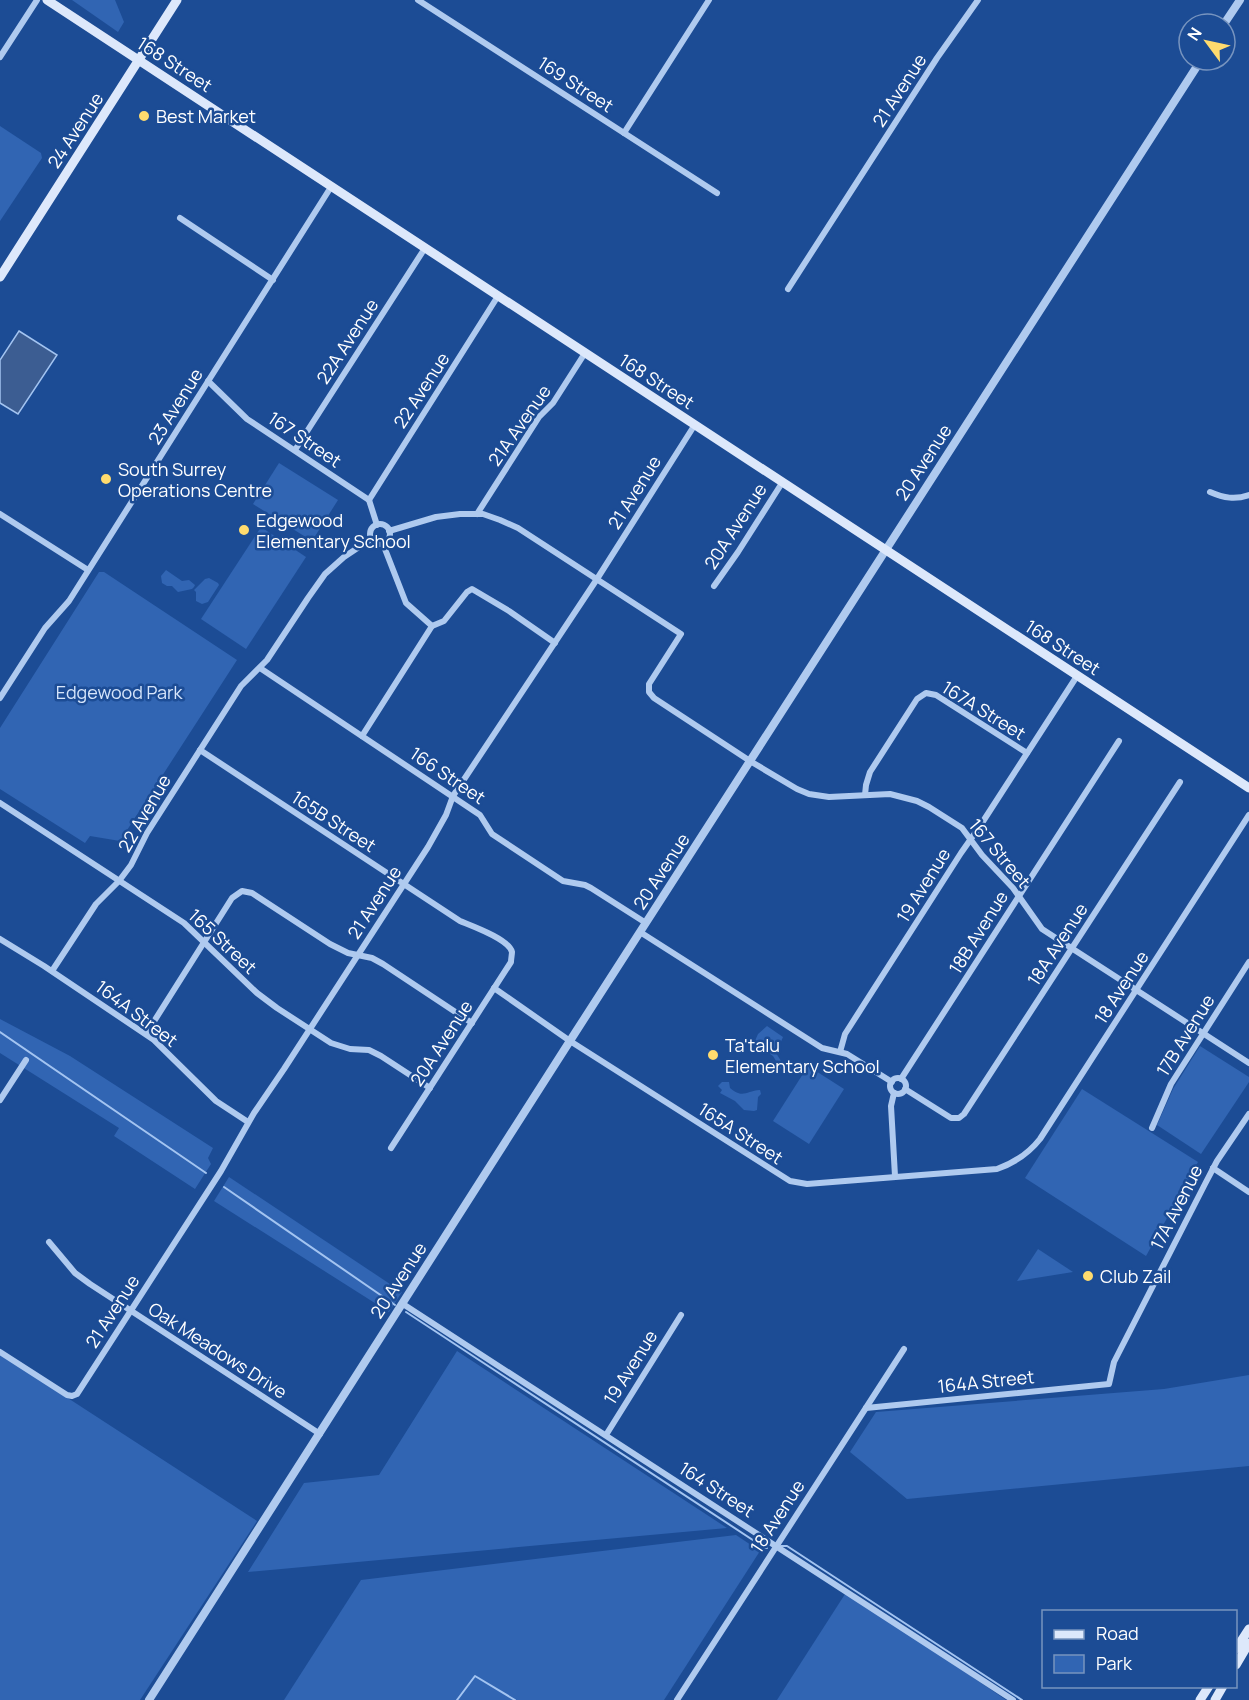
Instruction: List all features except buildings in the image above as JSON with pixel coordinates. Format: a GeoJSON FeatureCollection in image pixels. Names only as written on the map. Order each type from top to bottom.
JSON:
{"type":"FeatureCollection","features":[{"type":"Feature","properties":{"kind":"main road","name":"168 Street"},"geometry":{"type":"LineString","coordinates":[[47,0],[1249,788]]}},
{"type":"Feature","properties":{"kind":"main road","name":"24 Avenue"},"geometry":{"type":"LineString","coordinates":[[0,278],[177,0]]}},
{"type":"Feature","properties":{"kind":"main road"},"geometry":{"type":"LineString","coordinates":[[1237,1647],[1249,1629]]}},
{"type":"Feature","properties":{"kind":"main road"},"geometry":{"type":"LineString","coordinates":[[1237,1663],[1249,1643]]}},
{"type":"Feature","properties":{"kind":"street"},"geometry":{"type":"LineString","coordinates":[[0,57],[37,0]]}},
{"type":"Feature","properties":{"kind":"street","name":"169 Street"},"geometry":{"type":"LineString","coordinates":[[418,0],[717,193]]}},
{"type":"Feature","properties":{"kind":"street"},"geometry":{"type":"LineString","coordinates":[[624,133],[709,0]]}},
{"type":"Feature","properties":{"kind":"street","name":"21 Avenue"},"geometry":{"type":"LineString","coordinates":[[788,289],[937,58],[978,0]]}},
{"type":"Feature","properties":{"kind":"street","name":"20 Avenue"},"geometry":{"type":"LineString","coordinates":[[149,1700],[1193,72]]}},
{"type":"Feature","properties":{"kind":"street","name":"23 Avenue"},"geometry":{"type":"LineString","coordinates":[[0,698],[45,628],[69,601],[331,187]]}},
{"type":"Feature","properties":{"kind":"street"},"geometry":{"type":"LineString","coordinates":[[180,218],[273,280]]}},
{"type":"Feature","properties":{"kind":"street","name":"22A Avenue"},"geometry":{"type":"LineString","coordinates":[[295,450],[424,248]]}},
{"type":"Feature","properties":{"kind":"street","name":"22 Avenue"},"geometry":{"type":"LineString","coordinates":[[369,500],[498,296]]}},
{"type":"Feature","properties":{"kind":"street","name":"21A Avenue"},"geometry":{"type":"LineString","coordinates":[[477,514],[539,417],[553,403],[585,353]]}},
{"type":"Feature","properties":{"kind":"street","name":"167 Street"},"geometry":{"type":"LineString","coordinates":[[208,381],[247,419],[369,500]]}},
{"type":"Feature","properties":{"kind":"street","name":"21 Avenue"},"geometry":{"type":"LineString","coordinates":[[0,1352],[67,1395],[77,1394],[221,1171],[248,1122],[442,823],[453,796],[597,579],[694,426]]}},
{"type":"Feature","properties":{"kind":"street","name":"20A Avenue"},"geometry":{"type":"LineString","coordinates":[[714,586],[782,483]]}},
{"type":"Feature","properties":{"kind":"street"},"geometry":{"type":"LineString","coordinates":[[1210,492],[1234,499],[1249,495]]}},
{"type":"Feature","properties":{"kind":"street"},"geometry":{"type":"LineString","coordinates":[[369,500],[377,525]]}},
{"type":"Feature","properties":{"kind":"street"},"geometry":{"type":"LineString","coordinates":[[0,514],[88,570]]}},
{"type":"Feature","properties":{"kind":"street"},"geometry":{"type":"LineString","coordinates":[[389,531],[436,517],[477,514],[518,528],[597,579]]}},
{"type":"Feature","properties":{"kind":"street"},"geometry":{"type":"LineString","coordinates":[[377,525],[386,526],[389,531],[389,537],[383,544],[378,544],[371,539],[371,529],[377,525]]}},
{"type":"Feature","properties":{"kind":"street","name":"22 Avenue"},"geometry":{"type":"LineString","coordinates":[[52,971],[96,904],[131,865],[147,832],[241,686],[260,668],[325,574],[344,557],[371,539]]}},
{"type":"Feature","properties":{"kind":"street"},"geometry":{"type":"LineString","coordinates":[[383,544],[406,603],[432,626]]}},
{"type":"Feature","properties":{"kind":"street","name":"167 Street"},"geometry":{"type":"LineString","coordinates":[[597,579],[681,634],[649,684],[649,692],[654,698],[750,761],[809,794],[840,798],[890,794],[917,801],[952,821],[962,828],[982,855],[1013,888],[1042,928],[1249,1063]]}},
{"type":"Feature","properties":{"kind":"street"},"geometry":{"type":"LineString","coordinates":[[362,735],[432,626],[444,621],[472,589],[555,643]]}},
{"type":"Feature","properties":{"kind":"street","name":"166 Street"},"geometry":{"type":"LineString","coordinates":[[260,668],[480,814],[492,834],[562,881],[585,885],[646,923]]}},
{"type":"Feature","properties":{"kind":"street","name":"19 Avenue"},"geometry":{"type":"LineString","coordinates":[[840,1052],[845,1034],[1077,676]]}},
{"type":"Feature","properties":{"kind":"street","name":"167A Street"},"geometry":{"type":"LineString","coordinates":[[865,795],[870,772],[917,699],[926,693],[936,695],[1027,753]]}},
{"type":"Feature","properties":{"kind":"street","name":"18B Avenue"},"geometry":{"type":"LineString","coordinates":[[902,1079],[1119,741]]}},
{"type":"Feature","properties":{"kind":"street","name":"165B Street"},"geometry":{"type":"LineString","coordinates":[[200,750],[460,921],[498,938],[509,946],[513,953]]}},
{"type":"Feature","properties":{"kind":"street","name":"18A Avenue"},"geometry":{"type":"LineString","coordinates":[[905,1089],[948,1117],[956,1118],[964,1114],[1180,782]]}},
{"type":"Feature","properties":{"kind":"street","name":"165 Street"},"geometry":{"type":"LineString","coordinates":[[0,803],[184,923],[266,1001],[331,1043],[350,1049],[369,1050],[430,1088]]}},
{"type":"Feature","properties":{"kind":"street","name":"18 Avenue"},"geometry":{"type":"LineString","coordinates":[[1007,1166],[1026,1154],[1040,1139],[1249,815]]}},
{"type":"Feature","properties":{"kind":"street"},"geometry":{"type":"LineString","coordinates":[[146,1034],[232,898],[242,891],[252,893],[330,944],[348,953],[372,958],[383,964],[472,1023]]}},
{"type":"Feature","properties":{"kind":"street"},"geometry":{"type":"LineString","coordinates":[[640,932],[822,1048],[852,1057],[892,1082]]}},
{"type":"Feature","properties":{"kind":"street","name":"164A Street"},"geometry":{"type":"LineString","coordinates":[[0,939],[146,1034],[216,1101],[248,1122]]}},
{"type":"Feature","properties":{"kind":"street","name":"20A Avenue"},"geometry":{"type":"LineString","coordinates":[[391,1148],[511,962],[513,953]]}},
{"type":"Feature","properties":{"kind":"street","name":"17B Avenue"},"geometry":{"type":"LineString","coordinates":[[1152,1128],[1171,1084],[1249,962]]}},
{"type":"Feature","properties":{"kind":"street","name":"165A Street"},"geometry":{"type":"LineString","coordinates":[[494,988],[570,1041],[790,1181],[807,1184],[989,1170],[1007,1166]]}},
{"type":"Feature","properties":{"kind":"street"},"geometry":{"type":"LineString","coordinates":[[0,1100],[26,1060]]}},
{"type":"Feature","properties":{"kind":"street"},"geometry":{"type":"LineString","coordinates":[[894,1093],[900,1094],[905,1089],[902,1079],[895,1079],[890,1087],[894,1093],[891,1106],[895,1176]]}},
{"type":"Feature","properties":{"kind":"street","name":"17A Avenue"},"geometry":{"type":"LineString","coordinates":[[1109,1384],[1114,1362],[1213,1168],[1249,1114]]}},
{"type":"Feature","properties":{"kind":"street"},"geometry":{"type":"LineString","coordinates":[[1213,1168],[1249,1192]]}},
{"type":"Feature","properties":{"kind":"street","name":"Oak Meadows Drive"},"geometry":{"type":"LineString","coordinates":[[49,1242],[75,1273],[320,1434]]}},
{"type":"Feature","properties":{"kind":"street","name":"164 Street"},"geometry":{"type":"LineString","coordinates":[[403,1304],[1013,1700]]}},
{"type":"Feature","properties":{"kind":"street","name":"19 Avenue"},"geometry":{"type":"LineString","coordinates":[[606,1435],[681,1315]]}},
{"type":"Feature","properties":{"kind":"street","name":"18 Avenue"},"geometry":{"type":"LineString","coordinates":[[677,1700],[775,1545],[904,1349]]}},
{"type":"Feature","properties":{"kind":"street","name":"164A Street"},"geometry":{"type":"LineString","coordinates":[[866,1408],[1109,1384]]}},
{"type":"Feature","properties":{"kind":"green space"},"geometry":{"type":"Polygon","coordinates":[[[72,0],[115,0],[124,22],[118,32],[72,0]]]}},
{"type":"Feature","properties":{"kind":"green space"},"geometry":{"type":"Polygon","coordinates":[[[0,126],[41,153],[42,158],[0,221],[0,126]]]}},
{"type":"Feature","properties":{"kind":"green space"},"geometry":{"type":"Polygon","coordinates":[[[279,463],[338,500],[312,541],[253,504],[279,463]]]}},
{"type":"Feature","properties":{"kind":"green space"},"geometry":{"type":"Polygon","coordinates":[[[261,527],[306,557],[246,649],[201,619],[261,527]]]}},
{"type":"Feature","properties":{"kind":"green space"},"geometry":{"type":"Polygon","coordinates":[[[166,570],[182,581],[189,580],[195,585],[194,587],[178,592],[172,586],[162,583],[161,576],[166,570]]]}},
{"type":"Feature","properties":{"kind":"green space","name":"Edgewood Park"},"geometry":{"type":"Polygon","coordinates":[[[99,572],[104,572],[237,660],[120,841],[90,836],[85,843],[0,789],[0,728],[99,572]]]}},
{"type":"Feature","properties":{"kind":"green space"},"geometry":{"type":"Polygon","coordinates":[[[209,578],[219,585],[208,602],[202,604],[196,601],[194,590],[209,578]]]}},
{"type":"Feature","properties":{"kind":"green space"},"geometry":{"type":"Polygon","coordinates":[[[0,1019],[70,1056],[213,1148],[208,1158],[211,1164],[195,1189],[114,1136],[119,1128],[0,1053],[0,1019]]]}},
{"type":"Feature","properties":{"kind":"green space"},"geometry":{"type":"Polygon","coordinates":[[[767,1026],[783,1037],[776,1053],[786,1069],[781,1069],[773,1056],[754,1043],[758,1034],[767,1026]]]}},
{"type":"Feature","properties":{"kind":"green space"},"geometry":{"type":"Polygon","coordinates":[[[1200,1046],[1249,1077],[1249,1082],[1201,1154],[1157,1125],[1173,1089],[1200,1046]]]}},
{"type":"Feature","properties":{"kind":"green space"},"geometry":{"type":"Polygon","coordinates":[[[808,1066],[844,1089],[809,1144],[773,1121],[808,1066]]]}},
{"type":"Feature","properties":{"kind":"green space"},"geometry":{"type":"Polygon","coordinates":[[[722,1082],[729,1082],[730,1088],[738,1093],[745,1094],[760,1090],[757,1110],[744,1110],[735,1101],[720,1093],[722,1090],[718,1086],[722,1082]]]}},
{"type":"Feature","properties":{"kind":"green space"},"geometry":{"type":"Polygon","coordinates":[[[1082,1089],[1198,1162],[1146,1256],[1025,1178],[1082,1089]]]}},
{"type":"Feature","properties":{"kind":"green space"},"geometry":{"type":"Polygon","coordinates":[[[229,1177],[402,1292],[389,1312],[214,1201],[229,1177]]]}},
{"type":"Feature","properties":{"kind":"green space"},"geometry":{"type":"Polygon","coordinates":[[[1038,1249],[1073,1272],[1017,1281],[1038,1249]]]}},
{"type":"Feature","properties":{"kind":"green space"},"geometry":{"type":"Polygon","coordinates":[[[457,1351],[727,1528],[248,1572],[304,1483],[379,1475],[457,1351]]]}},
{"type":"Feature","properties":{"kind":"green space"},"geometry":{"type":"Polygon","coordinates":[[[0,1354],[257,1521],[140,1700],[0,1700],[0,1354]]]}},
{"type":"Feature","properties":{"kind":"green space"},"geometry":{"type":"Polygon","coordinates":[[[1249,1375],[1249,1466],[907,1499],[850,1452],[876,1412],[1164,1389],[1249,1375]]]}},
{"type":"Feature","properties":{"kind":"green space"},"geometry":{"type":"Polygon","coordinates":[[[736,1535],[760,1551],[664,1700],[284,1700],[361,1580],[736,1535]]]}},
{"type":"Feature","properties":{"kind":"green space"},"geometry":{"type":"Polygon","coordinates":[[[847,1591],[1006,1700],[777,1700],[847,1591]]]}},
{"type":"Feature","properties":{"kind":"shaded area"},"geometry":{"type":"Polygon","coordinates":[[[19,331],[57,355],[18,414],[0,403],[0,360],[19,331]]]}},
{"type":"Feature","properties":{"kind":"waterway"},"geometry":{"type":"LineString","coordinates":[[0,1032],[206,1173]]}},
{"type":"Feature","properties":{"kind":"waterway"},"geometry":{"type":"LineString","coordinates":[[224,1187],[395,1305]]}},
{"type":"Feature","properties":{"kind":"waterway"},"geometry":{"type":"LineString","coordinates":[[406,1312],[767,1548]]}},
{"type":"Feature","properties":{"kind":"waterway"},"geometry":{"type":"LineString","coordinates":[[781,1546],[787,1546],[1022,1700]]}},
{"type":"Feature","properties":{"kind":"waterway"},"geometry":{"type":"LineString","coordinates":[[457,1700],[475,1676],[515,1700]]}},
{"type":"Feature","properties":{"kind":"place","name":"Best Market"},"geometry":{"type":"Point","coordinates":[144,116]}},
{"type":"Feature","properties":{"kind":"place","name":"South Surrey Operations Centre"},"geometry":{"type":"Point","coordinates":[106,479]}},
{"type":"Feature","properties":{"kind":"place","name":"Edgewood Elementary School"},"geometry":{"type":"Point","coordinates":[244,530]}},
{"type":"Feature","properties":{"kind":"place","name":"Ta'talu Elementary School"},"geometry":{"type":"Point","coordinates":[713,1055]}},
{"type":"Feature","properties":{"kind":"place","name":"Club Zail"},"geometry":{"type":"Point","coordinates":[1088,1276]}}]}
